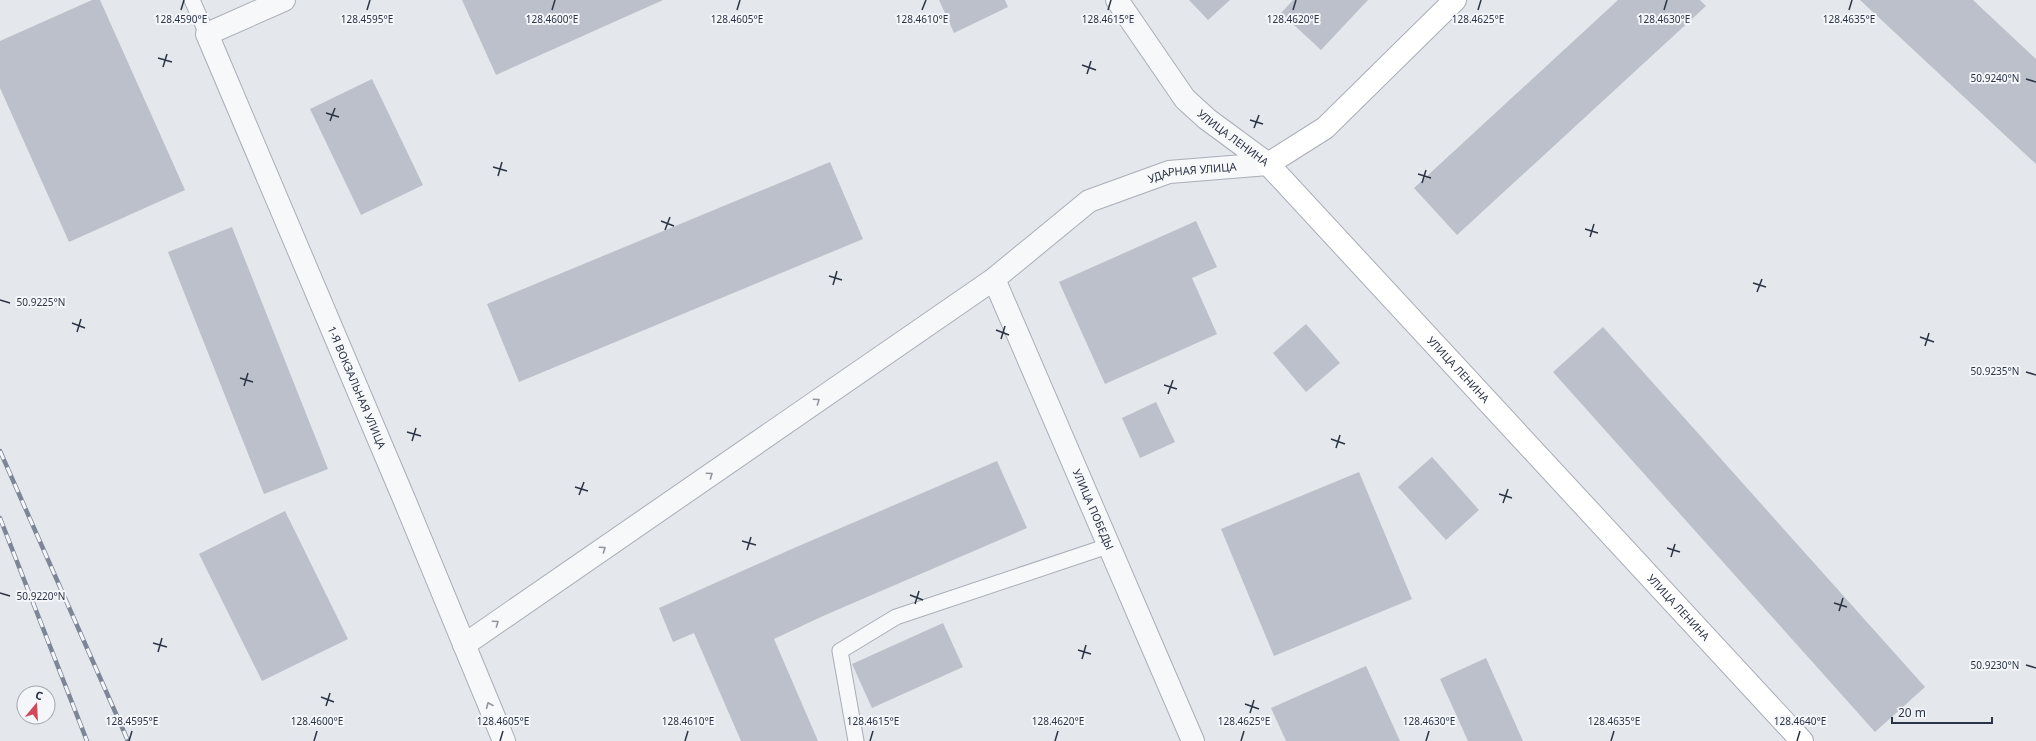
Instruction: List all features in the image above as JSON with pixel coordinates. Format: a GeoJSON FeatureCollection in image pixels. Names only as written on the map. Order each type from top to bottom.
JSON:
{"type":"FeatureCollection","features":[{"type":"Feature","properties":{"kind":"street"},"geometry":{"type":"LineString","coordinates":[[207,34],[284,0]]}},
{"type":"Feature","properties":{"kind":"street","name":"УЛИЦА ЛЕНИНА"},"geometry":{"type":"LineString","coordinates":[[1117,0],[1185,99],[1207,119],[1268,164],[1802,741]]}},
{"type":"Feature","properties":{"kind":"street","name":"УДАРНАЯ УЛИЦА"},"geometry":{"type":"LineString","coordinates":[[464,645],[994,279],[1089,201],[1169,172],[1268,164],[1325,128],[1455,0]]}},
{"type":"Feature","properties":{"kind":"street","name":"1-Я ВОКЗАЛЬНАЯ УЛИЦА"},"geometry":{"type":"LineString","coordinates":[[207,34],[504,741]]}},
{"type":"Feature","properties":{"kind":"street","name":"УЛИЦА ПОБЕДЫ"},"geometry":{"type":"LineString","coordinates":[[994,279],[1193,741]]}},
{"type":"Feature","properties":{"kind":"lane"},"geometry":{"type":"LineString","coordinates":[[192,0],[207,34]]}},
{"type":"Feature","properties":{"kind":"lane"},"geometry":{"type":"LineString","coordinates":[[856,741],[840,651],[896,617],[1108,546]]}},
{"type":"Feature","properties":{"kind":"building"},"geometry":{"type":"Polygon","coordinates":[[[92,0],[100,0],[185,190],[69,242],[0,88],[0,41],[92,0]]]}},
{"type":"Feature","properties":{"kind":"building"},"geometry":{"type":"Polygon","coordinates":[[[462,0],[663,0],[496,75],[462,0]]]}},
{"type":"Feature","properties":{"kind":"building"},"geometry":{"type":"Polygon","coordinates":[[[939,0],[1005,0],[1008,7],[954,33],[939,0]]]}},
{"type":"Feature","properties":{"kind":"building"},"geometry":{"type":"Polygon","coordinates":[[[1189,0],[1230,0],[1208,20],[1189,0]]]}},
{"type":"Feature","properties":{"kind":"building"},"geometry":{"type":"Polygon","coordinates":[[[1293,0],[1368,0],[1321,50],[1281,13],[1293,0]]]}},
{"type":"Feature","properties":{"kind":"building"},"geometry":{"type":"Polygon","coordinates":[[[1618,0],[1700,0],[1706,6],[1457,235],[1414,188],[1618,0]]]}},
{"type":"Feature","properties":{"kind":"building"},"geometry":{"type":"Polygon","coordinates":[[[1860,0],[1973,0],[2036,59],[2036,164],[1860,0]]]}},
{"type":"Feature","properties":{"kind":"building"},"geometry":{"type":"Polygon","coordinates":[[[372,79],[423,185],[361,215],[310,109],[372,79]]]}},
{"type":"Feature","properties":{"kind":"building"},"geometry":{"type":"Polygon","coordinates":[[[830,162],[863,239],[519,382],[487,304],[830,162]]]}},
{"type":"Feature","properties":{"kind":"building"},"geometry":{"type":"Polygon","coordinates":[[[1196,221],[1217,267],[1192,278],[1217,334],[1105,384],[1059,282],[1196,221]]]}},
{"type":"Feature","properties":{"kind":"building"},"geometry":{"type":"Polygon","coordinates":[[[232,227],[328,469],[264,494],[168,252],[232,227]]]}},
{"type":"Feature","properties":{"kind":"building"},"geometry":{"type":"Polygon","coordinates":[[[1306,324],[1340,363],[1306,392],[1273,353],[1306,324]]]}},
{"type":"Feature","properties":{"kind":"building"},"geometry":{"type":"Polygon","coordinates":[[[1603,327],[1925,687],[1875,732],[1553,372],[1603,327]]]}},
{"type":"Feature","properties":{"kind":"building"},"geometry":{"type":"Polygon","coordinates":[[[1156,402],[1175,442],[1140,458],[1122,418],[1156,402]]]}},
{"type":"Feature","properties":{"kind":"building"},"geometry":{"type":"Polygon","coordinates":[[[1432,457],[1479,510],[1446,540],[1398,487],[1432,457]]]}},
{"type":"Feature","properties":{"kind":"building"},"geometry":{"type":"Polygon","coordinates":[[[997,461],[1027,528],[823,616],[774,639],[818,741],[741,741],[694,633],[673,642],[659,608],[997,461]]]}},
{"type":"Feature","properties":{"kind":"building"},"geometry":{"type":"Polygon","coordinates":[[[1359,472],[1412,599],[1274,656],[1221,529],[1359,472]]]}},
{"type":"Feature","properties":{"kind":"building"},"geometry":{"type":"Polygon","coordinates":[[[285,511],[348,639],[262,681],[199,554],[285,511]]]}},
{"type":"Feature","properties":{"kind":"building"},"geometry":{"type":"Polygon","coordinates":[[[943,623],[963,667],[872,708],[852,664],[943,623]]]}},
{"type":"Feature","properties":{"kind":"building"},"geometry":{"type":"Polygon","coordinates":[[[1486,658],[1523,741],[1468,741],[1440,679],[1486,658]]]}},
{"type":"Feature","properties":{"kind":"building"},"geometry":{"type":"Polygon","coordinates":[[[1366,666],[1400,741],[1286,741],[1271,708],[1366,666]]]}},
{"type":"Feature","properties":{"kind":"railway"},"geometry":{"type":"LineString","coordinates":[[0,451],[128,741]]}},
{"type":"Feature","properties":{"kind":"railway"},"geometry":{"type":"LineString","coordinates":[[0,518],[87,741]]}}]}
